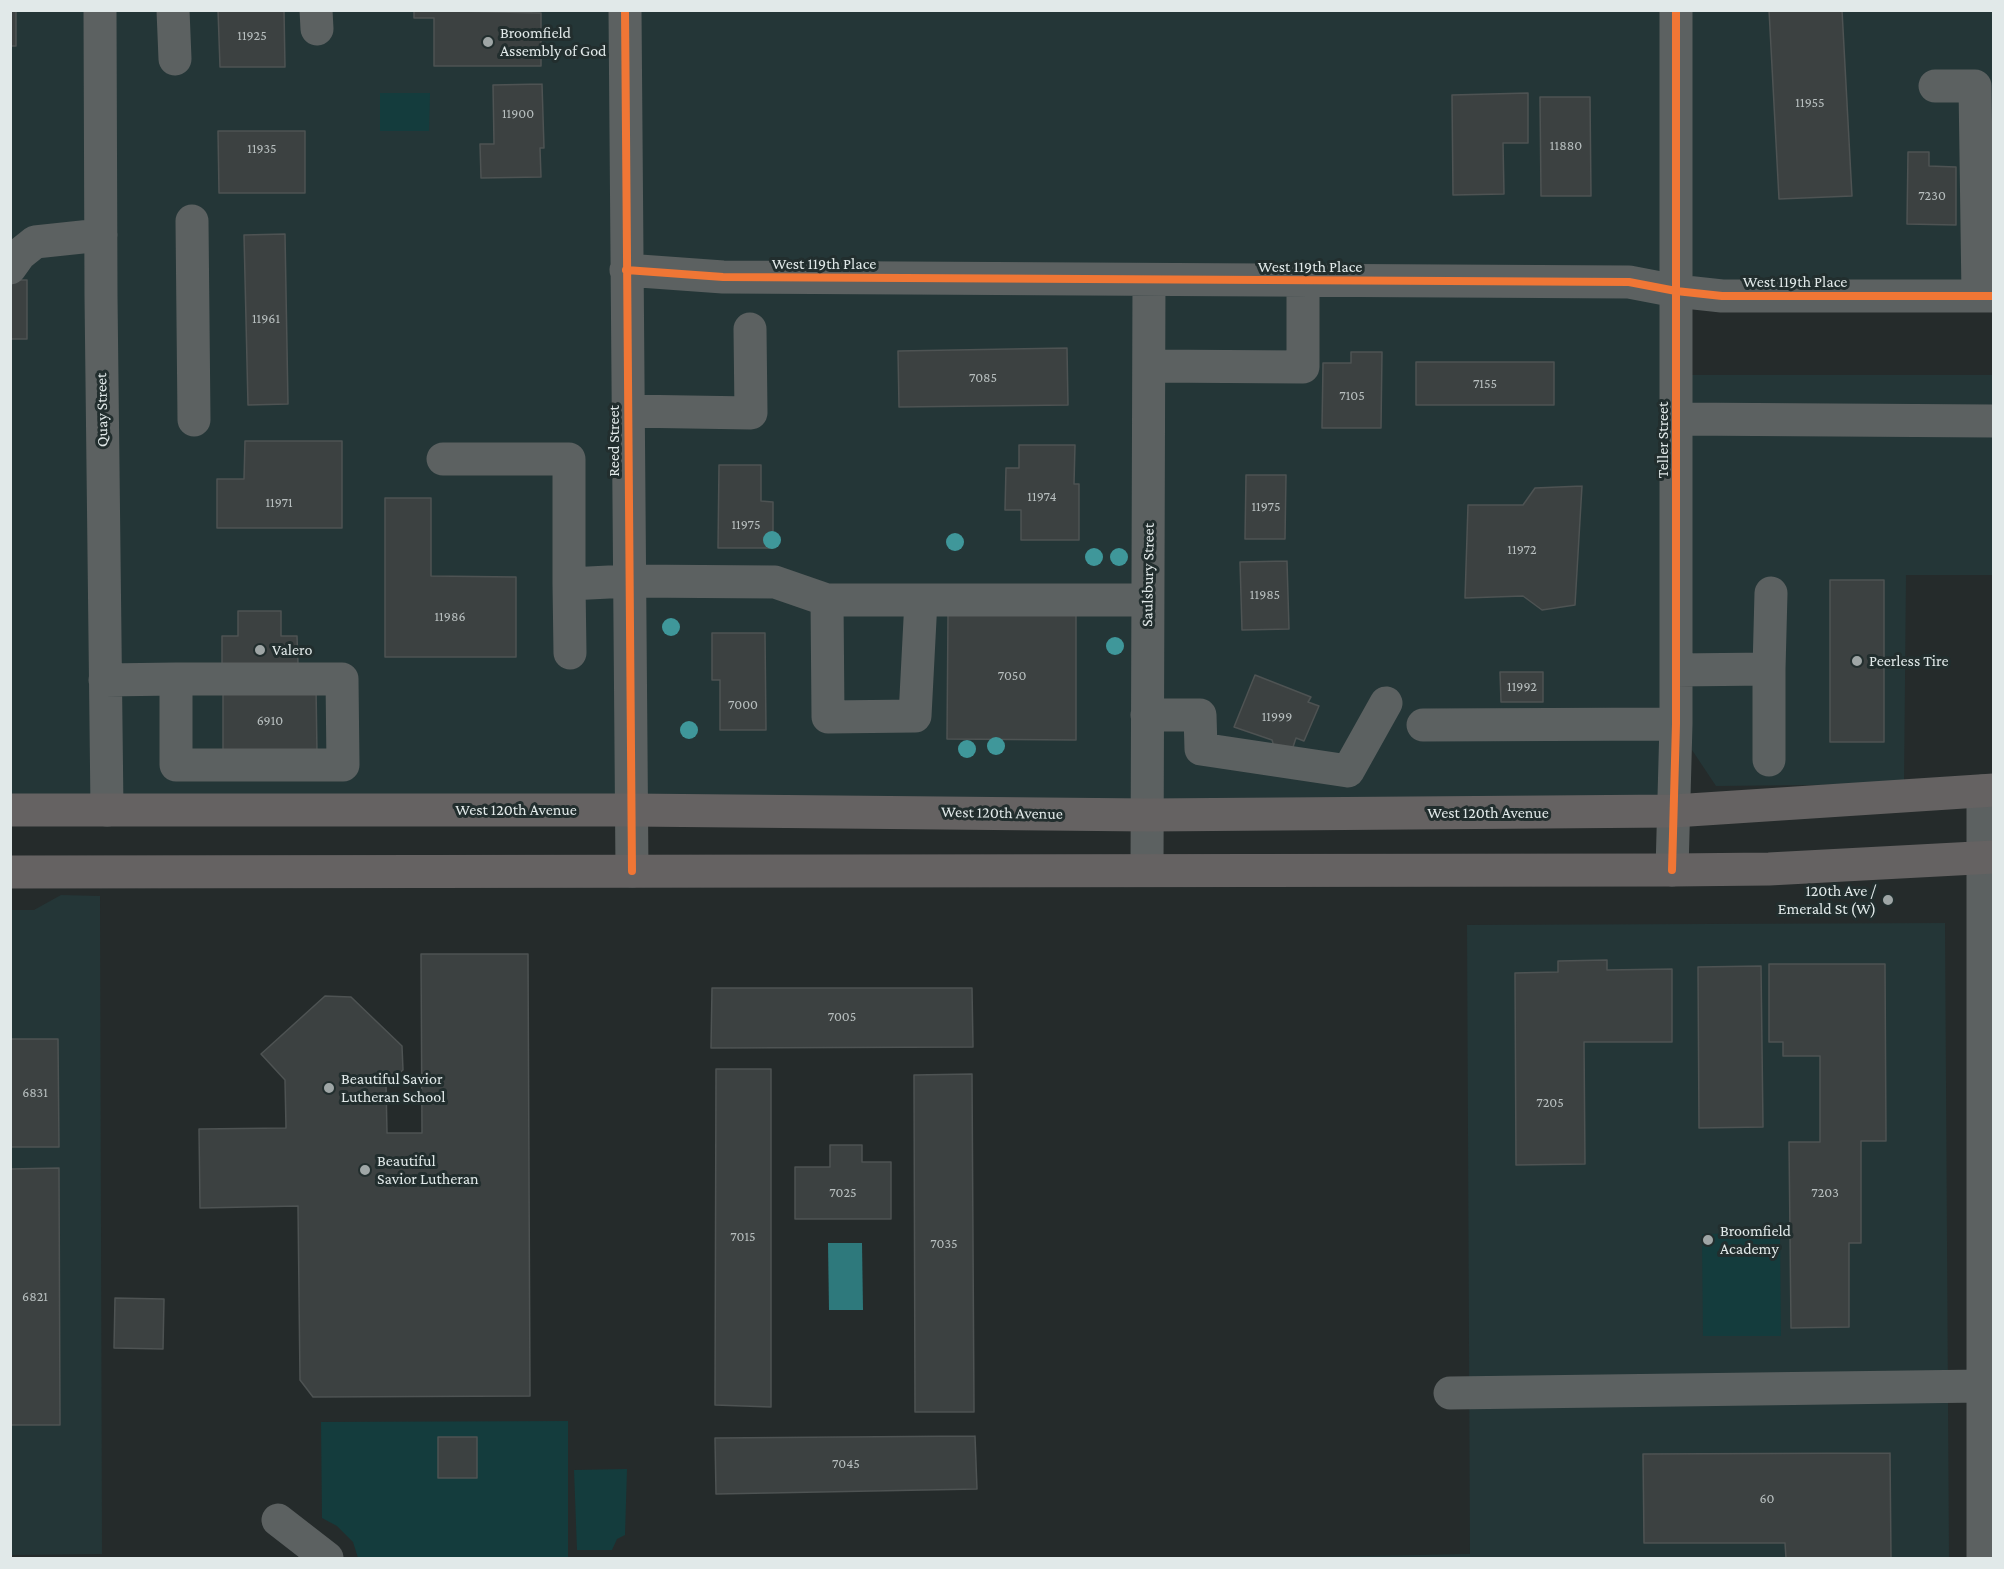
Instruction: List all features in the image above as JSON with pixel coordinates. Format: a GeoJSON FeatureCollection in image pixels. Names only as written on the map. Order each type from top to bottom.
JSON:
{"type":"FeatureCollection","features":[{"type":"Feature","properties":{"kind":"main road","name":"West 120th Avenue"},"geometry":{"type":"LineString","coordinates":[[10,810],[631,810],[1148,815],[1674,812],[1988,790]]}},
{"type":"Feature","properties":{"kind":"main road"},"geometry":{"type":"LineString","coordinates":[[10,872],[1672,870],[1780,869],[1988,857]]}},
{"type":"Feature","properties":{"kind":"street","name":"Quay Street"},"geometry":{"type":"LineString","coordinates":[[100,10],[100,235],[107,810]]}},
{"type":"Feature","properties":{"kind":"street"},"geometry":{"type":"LineString","coordinates":[[173,10],[175,59]]}},
{"type":"Feature","properties":{"kind":"street","name":"Reed Street"},"geometry":{"type":"LineString","coordinates":[[625,10],[632,871]]}},
{"type":"Feature","properties":{"kind":"street","name":"Teller Street"},"geometry":{"type":"LineString","coordinates":[[1672,870],[1676,724],[1677,10]]}},
{"type":"Feature","properties":{"kind":"street"},"geometry":{"type":"LineString","coordinates":[[1935,86],[1975,87],[1986,296]]}},
{"type":"Feature","properties":{"kind":"street"},"geometry":{"type":"LineString","coordinates":[[192,221],[194,420]]}},
{"type":"Feature","properties":{"kind":"street"},"geometry":{"type":"LineString","coordinates":[[10,268],[20,254],[35,242],[100,235]]}},
{"type":"Feature","properties":{"kind":"street","name":"West 119th Place"},"geometry":{"type":"LineString","coordinates":[[626,270],[723,277],[1629,282],[1676,291],[1722,296],[1986,296]]}},
{"type":"Feature","properties":{"kind":"street","name":"Saulsbury Street"},"geometry":{"type":"LineString","coordinates":[[1147,870],[1149,280]]}},
{"type":"Feature","properties":{"kind":"street"},"geometry":{"type":"LineString","coordinates":[[1149,366],[1303,367],[1303,280]]}},
{"type":"Feature","properties":{"kind":"street"},"geometry":{"type":"LineString","coordinates":[[628,411],[751,413],[750,329]]}},
{"type":"Feature","properties":{"kind":"street"},"geometry":{"type":"LineString","coordinates":[[1676,419],[1994,421]]}},
{"type":"Feature","properties":{"kind":"street"},"geometry":{"type":"LineString","coordinates":[[443,459],[570,459],[570,653]]}},
{"type":"Feature","properties":{"kind":"street"},"geometry":{"type":"LineString","coordinates":[[570,584],[629,581],[775,582],[827,600],[1147,600]]}},
{"type":"Feature","properties":{"kind":"street"},"geometry":{"type":"LineString","coordinates":[[1769,760],[1771,593]]}},
{"type":"Feature","properties":{"kind":"street"},"geometry":{"type":"LineString","coordinates":[[827,600],[828,717],[839,717],[915,716],[921,600]]}},
{"type":"Feature","properties":{"kind":"street"},"geometry":{"type":"LineString","coordinates":[[1676,670],[1769,669]]}},
{"type":"Feature","properties":{"kind":"street"},"geometry":{"type":"LineString","coordinates":[[105,680],[176,679],[342,679],[343,765],[176,765],[176,679]]}},
{"type":"Feature","properties":{"kind":"street"},"geometry":{"type":"LineString","coordinates":[[1147,715],[1200,715],[1201,749],[1348,771],[1386,703]]}},
{"type":"Feature","properties":{"kind":"street"},"geometry":{"type":"LineString","coordinates":[[1423,725],[1676,724]]}},
{"type":"Feature","properties":{"kind":"street"},"geometry":{"type":"LineString","coordinates":[[1983,1558],[1983,1386],[1988,1190],[1988,790]]}},
{"type":"Feature","properties":{"kind":"street"},"geometry":{"type":"LineString","coordinates":[[1450,1393],[1983,1386]]}},
{"type":"Feature","properties":{"kind":"street"},"geometry":{"type":"LineString","coordinates":[[278,1520],[327,1558]]}},
{"type":"Feature","properties":{"kind":"shaded area"},"geometry":{"type":"Polygon","coordinates":[[[11,11],[1993,11],[1993,294],[1676,292],[1674,811],[11,811],[11,11]]]}},
{"type":"Feature","properties":{"kind":"shaded area"},"geometry":{"type":"Polygon","coordinates":[[[380,93],[430,93],[429,131],[380,131],[380,93]]]}},
{"type":"Feature","properties":{"kind":"shaded area"},"geometry":{"type":"Polygon","coordinates":[[[1687,375],[1993,375],[1993,575],[1906,575],[1904,784],[1716,786],[1692,750],[1687,375]]]}},
{"type":"Feature","properties":{"kind":"shaded area"},"geometry":{"type":"Polygon","coordinates":[[[61,895],[100,896],[102,1554],[11,1555],[11,910],[34,910],[61,895]]]}},
{"type":"Feature","properties":{"kind":"shaded area","name":"Broomfield Academy"},"geometry":{"type":"Polygon","coordinates":[[[1945,923],[1949,1558],[1314,1558],[1470,1554],[1467,925],[1945,923]]]}},
{"type":"Feature","properties":{"kind":"shaded area"},"geometry":{"type":"Polygon","coordinates":[[[1780,1233],[1781,1336],[1703,1336],[1702,1234],[1780,1233]]]}},
{"type":"Feature","properties":{"kind":"shaded area"},"geometry":{"type":"Polygon","coordinates":[[[828,1243],[862,1243],[863,1310],[829,1310],[828,1243]]]}},
{"type":"Feature","properties":{"kind":"shaded area"},"geometry":{"type":"Polygon","coordinates":[[[568,1421],[568,1558],[358,1558],[353,1542],[337,1526],[322,1518],[321,1422],[568,1421]]]}},
{"type":"Feature","properties":{"kind":"shaded area"},"geometry":{"type":"Polygon","coordinates":[[[627,1469],[625,1535],[617,1539],[612,1550],[577,1550],[574,1470],[627,1469]]]}},
{"type":"Feature","properties":{"kind":"building"},"geometry":{"type":"Polygon","coordinates":[[[10,10],[16,10],[16,46],[10,46],[10,10]]]}},
{"type":"Feature","properties":{"kind":"building"},"geometry":{"type":"Polygon","coordinates":[[[218,10],[284,10],[285,67],[220,67],[218,10]]]}},
{"type":"Feature","properties":{"kind":"building","name":"Broomfield Assembly of God"},"geometry":{"type":"Polygon","coordinates":[[[414,10],[541,13],[541,66],[434,66],[434,18],[414,18],[414,10]]]}},
{"type":"Feature","properties":{"kind":"building"},"geometry":{"type":"Polygon","coordinates":[[[1769,10],[1842,10],[1852,196],[1779,199],[1769,10]]]}},
{"type":"Feature","properties":{"kind":"building"},"geometry":{"type":"Polygon","coordinates":[[[542,84],[544,148],[540,148],[541,177],[481,178],[480,144],[494,144],[493,85],[542,84]]]}},
{"type":"Feature","properties":{"kind":"building"},"geometry":{"type":"Polygon","coordinates":[[[1528,93],[1528,143],[1503,143],[1504,194],[1453,195],[1452,95],[1528,93]]]}},
{"type":"Feature","properties":{"kind":"building"},"geometry":{"type":"Polygon","coordinates":[[[1540,97],[1590,97],[1591,196],[1541,196],[1540,97]]]}},
{"type":"Feature","properties":{"kind":"building"},"geometry":{"type":"Polygon","coordinates":[[[218,131],[305,131],[305,193],[219,193],[218,131]]]}},
{"type":"Feature","properties":{"kind":"building"},"geometry":{"type":"Polygon","coordinates":[[[1908,152],[1929,152],[1929,166],[1956,167],[1956,225],[1907,224],[1908,152]]]}},
{"type":"Feature","properties":{"kind":"building"},"geometry":{"type":"Polygon","coordinates":[[[285,234],[288,404],[248,405],[244,235],[285,234]]]}},
{"type":"Feature","properties":{"kind":"building"},"geometry":{"type":"Polygon","coordinates":[[[10,280],[27,280],[27,339],[10,339],[10,280]]]}},
{"type":"Feature","properties":{"kind":"building"},"geometry":{"type":"Polygon","coordinates":[[[1067,348],[1068,405],[899,407],[898,351],[1067,348]]]}},
{"type":"Feature","properties":{"kind":"building"},"geometry":{"type":"Polygon","coordinates":[[[1351,352],[1382,352],[1381,428],[1322,428],[1323,363],[1351,363],[1351,352]]]}},
{"type":"Feature","properties":{"kind":"building"},"geometry":{"type":"Polygon","coordinates":[[[1416,362],[1554,362],[1554,405],[1416,405],[1416,362]]]}},
{"type":"Feature","properties":{"kind":"building"},"geometry":{"type":"Polygon","coordinates":[[[245,441],[342,441],[342,528],[217,528],[217,479],[244,479],[245,441]]]}},
{"type":"Feature","properties":{"kind":"building"},"geometry":{"type":"Polygon","coordinates":[[[1019,445],[1075,445],[1074,484],[1079,484],[1079,540],[1021,540],[1021,510],[1005,510],[1006,468],[1019,468],[1019,445]]]}},
{"type":"Feature","properties":{"kind":"building"},"geometry":{"type":"Polygon","coordinates":[[[719,465],[761,465],[761,501],[773,502],[773,548],[718,548],[719,465]]]}},
{"type":"Feature","properties":{"kind":"building"},"geometry":{"type":"Polygon","coordinates":[[[1246,475],[1286,475],[1285,539],[1245,539],[1246,475]]]}},
{"type":"Feature","properties":{"kind":"building"},"geometry":{"type":"Polygon","coordinates":[[[1582,486],[1575,605],[1542,610],[1523,596],[1465,598],[1468,505],[1523,505],[1535,488],[1582,486]]]}},
{"type":"Feature","properties":{"kind":"building"},"geometry":{"type":"Polygon","coordinates":[[[385,498],[431,498],[431,576],[516,577],[516,657],[385,657],[385,498]]]}},
{"type":"Feature","properties":{"kind":"building"},"geometry":{"type":"Polygon","coordinates":[[[1287,561],[1289,629],[1242,630],[1240,562],[1287,561]]]}},
{"type":"Feature","properties":{"kind":"building","name":"Peerless Tire"},"geometry":{"type":"Polygon","coordinates":[[[1830,580],[1884,580],[1884,742],[1830,742],[1830,580]]]}},
{"type":"Feature","properties":{"kind":"building","name":"Valero"},"geometry":{"type":"Polygon","coordinates":[[[238,611],[281,611],[281,636],[297,636],[298,664],[222,665],[222,636],[238,636],[238,611]]]}},
{"type":"Feature","properties":{"kind":"building"},"geometry":{"type":"Polygon","coordinates":[[[948,614],[1076,614],[1076,740],[947,739],[948,614]]]}},
{"type":"Feature","properties":{"kind":"building"},"geometry":{"type":"Polygon","coordinates":[[[712,633],[765,633],[766,730],[720,730],[720,680],[712,680],[712,633]]]}},
{"type":"Feature","properties":{"kind":"building"},"geometry":{"type":"Polygon","coordinates":[[[1500,672],[1543,672],[1543,702],[1501,702],[1500,672]]]}},
{"type":"Feature","properties":{"kind":"building"},"geometry":{"type":"Polygon","coordinates":[[[1255,675],[1311,697],[1308,702],[1319,706],[1304,741],[1296,738],[1293,747],[1275,750],[1272,740],[1234,727],[1255,675]]]}},
{"type":"Feature","properties":{"kind":"building","name":"Valero"},"geometry":{"type":"Polygon","coordinates":[[[316,686],[317,754],[223,755],[223,687],[316,686]]]}},
{"type":"Feature","properties":{"kind":"building","name":"Beautiful Savior Lutheran"},"geometry":{"type":"Polygon","coordinates":[[[421,954],[528,954],[530,1396],[313,1397],[300,1380],[298,1206],[200,1208],[199,1129],[286,1128],[285,1080],[261,1054],[325,996],[351,997],[402,1046],[403,1070],[386,1084],[387,1133],[422,1133],[421,954]]]}},
{"type":"Feature","properties":{"kind":"building"},"geometry":{"type":"Polygon","coordinates":[[[1607,960],[1607,970],[1672,969],[1672,1042],[1584,1042],[1585,1164],[1516,1165],[1515,973],[1558,972],[1558,961],[1607,960]]]}},
{"type":"Feature","properties":{"kind":"building","name":"Broomfield Academy"},"geometry":{"type":"Polygon","coordinates":[[[1769,964],[1885,964],[1886,1141],[1861,1141],[1861,1243],[1849,1243],[1849,1327],[1791,1328],[1789,1142],[1820,1142],[1820,1056],[1783,1056],[1783,1042],[1769,1042],[1769,964]]]}},
{"type":"Feature","properties":{"kind":"building"},"geometry":{"type":"Polygon","coordinates":[[[1761,966],[1763,1127],[1699,1128],[1698,967],[1761,966]]]}},
{"type":"Feature","properties":{"kind":"building"},"geometry":{"type":"Polygon","coordinates":[[[712,988],[972,988],[973,1047],[711,1048],[712,988]]]}},
{"type":"Feature","properties":{"kind":"building"},"geometry":{"type":"Polygon","coordinates":[[[10,1039],[58,1039],[59,1147],[10,1147],[10,1039]]]}},
{"type":"Feature","properties":{"kind":"building"},"geometry":{"type":"Polygon","coordinates":[[[716,1069],[771,1069],[771,1407],[715,1405],[716,1069]]]}},
{"type":"Feature","properties":{"kind":"building"},"geometry":{"type":"Polygon","coordinates":[[[972,1074],[974,1412],[915,1412],[914,1075],[972,1074]]]}},
{"type":"Feature","properties":{"kind":"building"},"geometry":{"type":"Polygon","coordinates":[[[830,1145],[862,1145],[862,1162],[891,1162],[891,1219],[795,1219],[795,1167],[830,1167],[830,1145]]]}},
{"type":"Feature","properties":{"kind":"building"},"geometry":{"type":"Polygon","coordinates":[[[59,1168],[60,1425],[10,1425],[10,1169],[59,1168]]]}},
{"type":"Feature","properties":{"kind":"building"},"geometry":{"type":"Polygon","coordinates":[[[115,1298],[164,1299],[163,1349],[114,1348],[115,1298]]]}},
{"type":"Feature","properties":{"kind":"building"},"geometry":{"type":"Polygon","coordinates":[[[975,1436],[977,1489],[716,1494],[715,1438],[975,1436]]]}},
{"type":"Feature","properties":{"kind":"building"},"geometry":{"type":"Polygon","coordinates":[[[438,1437],[477,1437],[477,1478],[438,1478],[438,1437]]]}},
{"type":"Feature","properties":{"kind":"building"},"geometry":{"type":"Polygon","coordinates":[[[1890,1453],[1891,1558],[1786,1558],[1785,1543],[1644,1543],[1643,1454],[1890,1453]]]}},
{"type":"Feature","properties":{"kind":"cycle path"},"geometry":{"type":"LineString","coordinates":[[625,10],[632,871]]}},
{"type":"Feature","properties":{"kind":"cycle path"},"geometry":{"type":"LineString","coordinates":[[1672,870],[1676,724],[1676,10]]}},
{"type":"Feature","properties":{"kind":"cycle path"},"geometry":{"type":"LineString","coordinates":[[626,270],[723,277],[1629,282],[1676,291],[1722,296],[1994,296]]}},
{"type":"Feature","properties":{"kind":"place","name":"Broomfield Assembly of God"},"geometry":{"type":"Point","coordinates":[488,42]}},
{"type":"Feature","properties":{"kind":"place","name":"Valero"},"geometry":{"type":"Point","coordinates":[260,650]}},
{"type":"Feature","properties":{"kind":"place","name":"Peerless Tire"},"geometry":{"type":"Point","coordinates":[1857,661]}},
{"type":"Feature","properties":{"kind":"place","name":"120th Ave / Emerald St (W)"},"geometry":{"type":"Point","coordinates":[1888,900]}},
{"type":"Feature","properties":{"kind":"place","name":"Beautiful Savior Lutheran School"},"geometry":{"type":"Point","coordinates":[329,1088]}},
{"type":"Feature","properties":{"kind":"place","name":"Beautiful Savior Lutheran"},"geometry":{"type":"Point","coordinates":[365,1170]}},
{"type":"Feature","properties":{"kind":"place","name":"Broomfield Academy"},"geometry":{"type":"Point","coordinates":[1708,1240]}}]}
